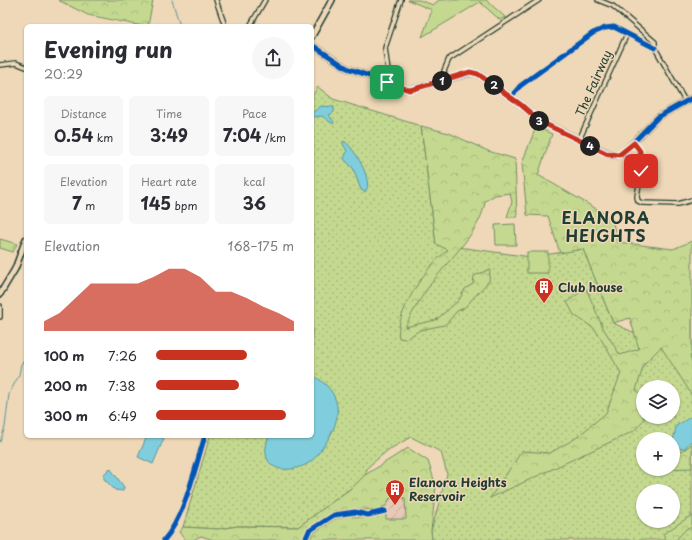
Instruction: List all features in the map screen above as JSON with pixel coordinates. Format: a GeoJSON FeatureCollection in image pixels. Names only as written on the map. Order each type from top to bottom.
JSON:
{"type":"FeatureCollection","features":[{"type":"Feature","properties":{"kind":"street"},"geometry":{"type":"LineString","coordinates":[[216,0],[223,24]]}},
{"type":"Feature","properties":{"kind":"street"},"geometry":{"type":"LineString","coordinates":[[251,24],[265,0]]}},
{"type":"Feature","properties":{"kind":"street"},"geometry":{"type":"LineString","coordinates":[[314,32],[332,0]]}},
{"type":"Feature","properties":{"kind":"street"},"geometry":{"type":"LineString","coordinates":[[387,82],[388,71],[385,48],[401,0]]}},
{"type":"Feature","properties":{"kind":"street"},"geometry":{"type":"LineString","coordinates":[[446,80],[444,71],[449,59],[539,0]]}},
{"type":"Feature","properties":{"kind":"street"},"geometry":{"type":"LineString","coordinates":[[598,0],[613,6],[655,42],[655,48],[685,101]]}},
{"type":"Feature","properties":{"kind":"street"},"geometry":{"type":"LineString","coordinates":[[511,97],[520,86],[593,33],[605,28],[614,27],[655,48]]}},
{"type":"Feature","properties":{"kind":"street","name":"The Fairway"},"geometry":{"type":"LineString","coordinates":[[579,140],[627,34]]}},
{"type":"Feature","properties":{"kind":"street"},"geometry":{"type":"LineString","coordinates":[[314,45],[347,68],[409,90],[470,72],[478,74],[511,97],[541,122],[614,156],[624,153],[658,118],[692,98]]}},
{"type":"Feature","properties":{"kind":"street"},"geometry":{"type":"LineString","coordinates":[[0,65],[16,63],[24,66]]}},
{"type":"Feature","properties":{"kind":"street"},"geometry":{"type":"LineString","coordinates":[[634,143],[640,151],[641,160],[637,197],[638,201],[642,203],[678,204],[692,200]]}},
{"type":"Feature","properties":{"kind":"street"},"geometry":{"type":"LineString","coordinates":[[0,294],[14,268],[24,244]]}},
{"type":"Feature","properties":{"kind":"street"},"geometry":{"type":"LineString","coordinates":[[0,306],[0,317]]}},
{"type":"Feature","properties":{"kind":"street"},"geometry":{"type":"LineString","coordinates":[[164,540],[171,532],[180,512],[203,438]]}},
{"type":"Feature","properties":{"kind":"street"},"geometry":{"type":"LineString","coordinates":[[305,540],[309,532],[334,515],[355,512],[368,515],[386,511]]}},
{"type":"Feature","properties":{"kind":"shaded area"},"geometry":{"type":"Polygon","coordinates":[[[390,498],[405,498],[406,519],[386,519],[386,506],[390,498]]]}},
{"type":"Feature","properties":{"kind":"green space"},"geometry":{"type":"Polygon","coordinates":[[[58,0],[153,0],[148,24],[133,24],[88,15],[58,0]]]}},
{"type":"Feature","properties":{"kind":"green space"},"geometry":{"type":"Polygon","coordinates":[[[408,0],[419,0],[433,5],[439,0],[486,0],[505,17],[500,20],[480,2],[422,37],[432,10],[408,0]]]}},
{"type":"Feature","properties":{"kind":"green space"},"geometry":{"type":"Polygon","coordinates":[[[318,87],[333,99],[421,126],[436,244],[531,257],[583,249],[613,323],[635,333],[692,315],[692,540],[432,540],[431,531],[447,474],[441,452],[411,437],[388,450],[368,467],[365,475],[354,486],[298,527],[238,526],[218,529],[183,527],[209,438],[314,438],[314,93],[318,87]]]}},
{"type":"Feature","properties":{"kind":"green space"},"geometry":{"type":"Polygon","coordinates":[[[421,126],[449,133],[488,151],[515,159],[517,217],[507,217],[512,202],[510,193],[495,195],[485,201],[483,211],[474,229],[426,290],[405,327],[436,320],[459,300],[465,289],[473,284],[474,276],[490,269],[489,281],[464,308],[457,311],[447,323],[420,330],[406,339],[399,338],[399,328],[407,303],[422,277],[448,250],[436,244],[421,126]]]}},
{"type":"Feature","properties":{"kind":"green space"},"geometry":{"type":"Polygon","coordinates":[[[536,127],[552,134],[538,175],[612,218],[617,242],[673,249],[692,241],[692,353],[690,355],[692,362],[692,395],[661,347],[644,364],[639,380],[636,380],[636,424],[640,424],[634,431],[490,498],[522,451],[550,453],[576,438],[606,413],[621,373],[595,329],[574,315],[567,302],[586,288],[603,328],[620,355],[639,349],[630,318],[613,323],[583,249],[560,253],[548,216],[527,215],[522,163],[536,127]]]}},
{"type":"Feature","properties":{"kind":"green space"},"geometry":{"type":"Polygon","coordinates":[[[515,224],[516,245],[496,245],[495,225],[515,224]]]}},
{"type":"Feature","properties":{"kind":"green space"},"geometry":{"type":"Polygon","coordinates":[[[0,239],[17,244],[13,252],[0,248],[0,239]]]}},
{"type":"Feature","properties":{"kind":"green space"},"geometry":{"type":"Polygon","coordinates":[[[527,252],[548,252],[548,273],[527,273],[527,252]]]}},
{"type":"Feature","properties":{"kind":"green space"},"geometry":{"type":"Polygon","coordinates":[[[692,444],[692,468],[680,469],[680,451],[692,444]]]}},
{"type":"Feature","properties":{"kind":"green space"},"geometry":{"type":"Polygon","coordinates":[[[408,448],[428,461],[436,486],[431,531],[432,540],[310,540],[312,534],[335,519],[350,516],[363,518],[386,514],[386,519],[406,519],[405,498],[390,498],[386,506],[372,510],[355,509],[334,511],[307,529],[302,540],[214,540],[201,536],[193,540],[185,540],[179,532],[183,527],[218,529],[238,526],[298,527],[354,486],[365,475],[408,448]]]}},
{"type":"Feature","properties":{"kind":"green space"},"geometry":{"type":"Polygon","coordinates":[[[692,515],[692,528],[687,528],[676,540],[666,540],[663,534],[672,528],[680,528],[680,523],[692,515]]]}},
{"type":"Feature","properties":{"kind":"water"},"geometry":{"type":"Polygon","coordinates":[[[321,106],[334,107],[334,112],[329,115],[334,122],[333,124],[322,116],[314,117],[314,111],[321,106]]]}},
{"type":"Feature","properties":{"kind":"water"},"geometry":{"type":"Polygon","coordinates":[[[344,141],[348,144],[362,165],[367,181],[365,192],[361,190],[353,168],[344,159],[347,151],[343,144],[344,141]]]}},
{"type":"Feature","properties":{"kind":"water"},"geometry":{"type":"Polygon","coordinates":[[[314,376],[322,381],[334,397],[337,405],[337,415],[331,434],[313,460],[296,468],[277,468],[268,460],[266,445],[268,438],[314,438],[314,376]]]}},
{"type":"Feature","properties":{"kind":"water"},"geometry":{"type":"Polygon","coordinates":[[[692,416],[692,440],[685,448],[681,449],[680,432],[675,432],[676,426],[692,416]]]}},
{"type":"Feature","properties":{"kind":"water"},"geometry":{"type":"Polygon","coordinates":[[[146,438],[164,438],[153,464],[138,457],[146,438]]]}},
{"type":"Feature","properties":{"kind":"water"},"geometry":{"type":"Polygon","coordinates":[[[110,468],[124,487],[123,491],[115,490],[104,479],[104,474],[110,468]]]}},
{"type":"Feature","properties":{"kind":"waterway"},"geometry":{"type":"LineString","coordinates":[[172,0],[179,24]]}},
{"type":"Feature","properties":{"kind":"waterway"},"geometry":{"type":"LineString","coordinates":[[0,442],[5,427],[9,394],[19,375],[21,364],[24,361]]}},
{"type":"Feature","properties":{"kind":"cycle path"},"geometry":{"type":"LineString","coordinates":[[511,97],[520,86],[593,33],[605,28],[614,27],[655,48]]}},
{"type":"Feature","properties":{"kind":"cycle path"},"geometry":{"type":"LineString","coordinates":[[314,46],[347,68],[409,90],[471,73],[478,74],[520,104],[541,122],[615,156],[623,153],[658,117],[692,98]]}},
{"type":"Feature","properties":{"kind":"cycle path"},"geometry":{"type":"LineString","coordinates":[[164,540],[178,518],[184,505],[204,438]]}},
{"type":"Feature","properties":{"kind":"cycle path"},"geometry":{"type":"LineString","coordinates":[[305,540],[309,531],[334,515],[355,512],[368,515],[385,511]]}},
{"type":"Feature","properties":{"kind":"place","name":"Club house"},"geometry":{"type":"Point","coordinates":[544,304]}},
{"type":"Feature","properties":{"kind":"place","name":"Elanora Heights Reservoir"},"geometry":{"type":"Point","coordinates":[395,506]}},
{"type":"Feature","properties":{"kind":"district","name":"ELANORA HEIGHTS"},"geometry":{"type":"Point","coordinates":[606,226]}},
{"type":"Feature","properties":{"kind":"route"},"geometry":{"type":"LineString","coordinates":[[387,82],[409,90],[470,72],[478,74],[511,97],[541,122],[608,154],[614,156],[624,153],[634,143],[640,151],[641,171]]}}]}
